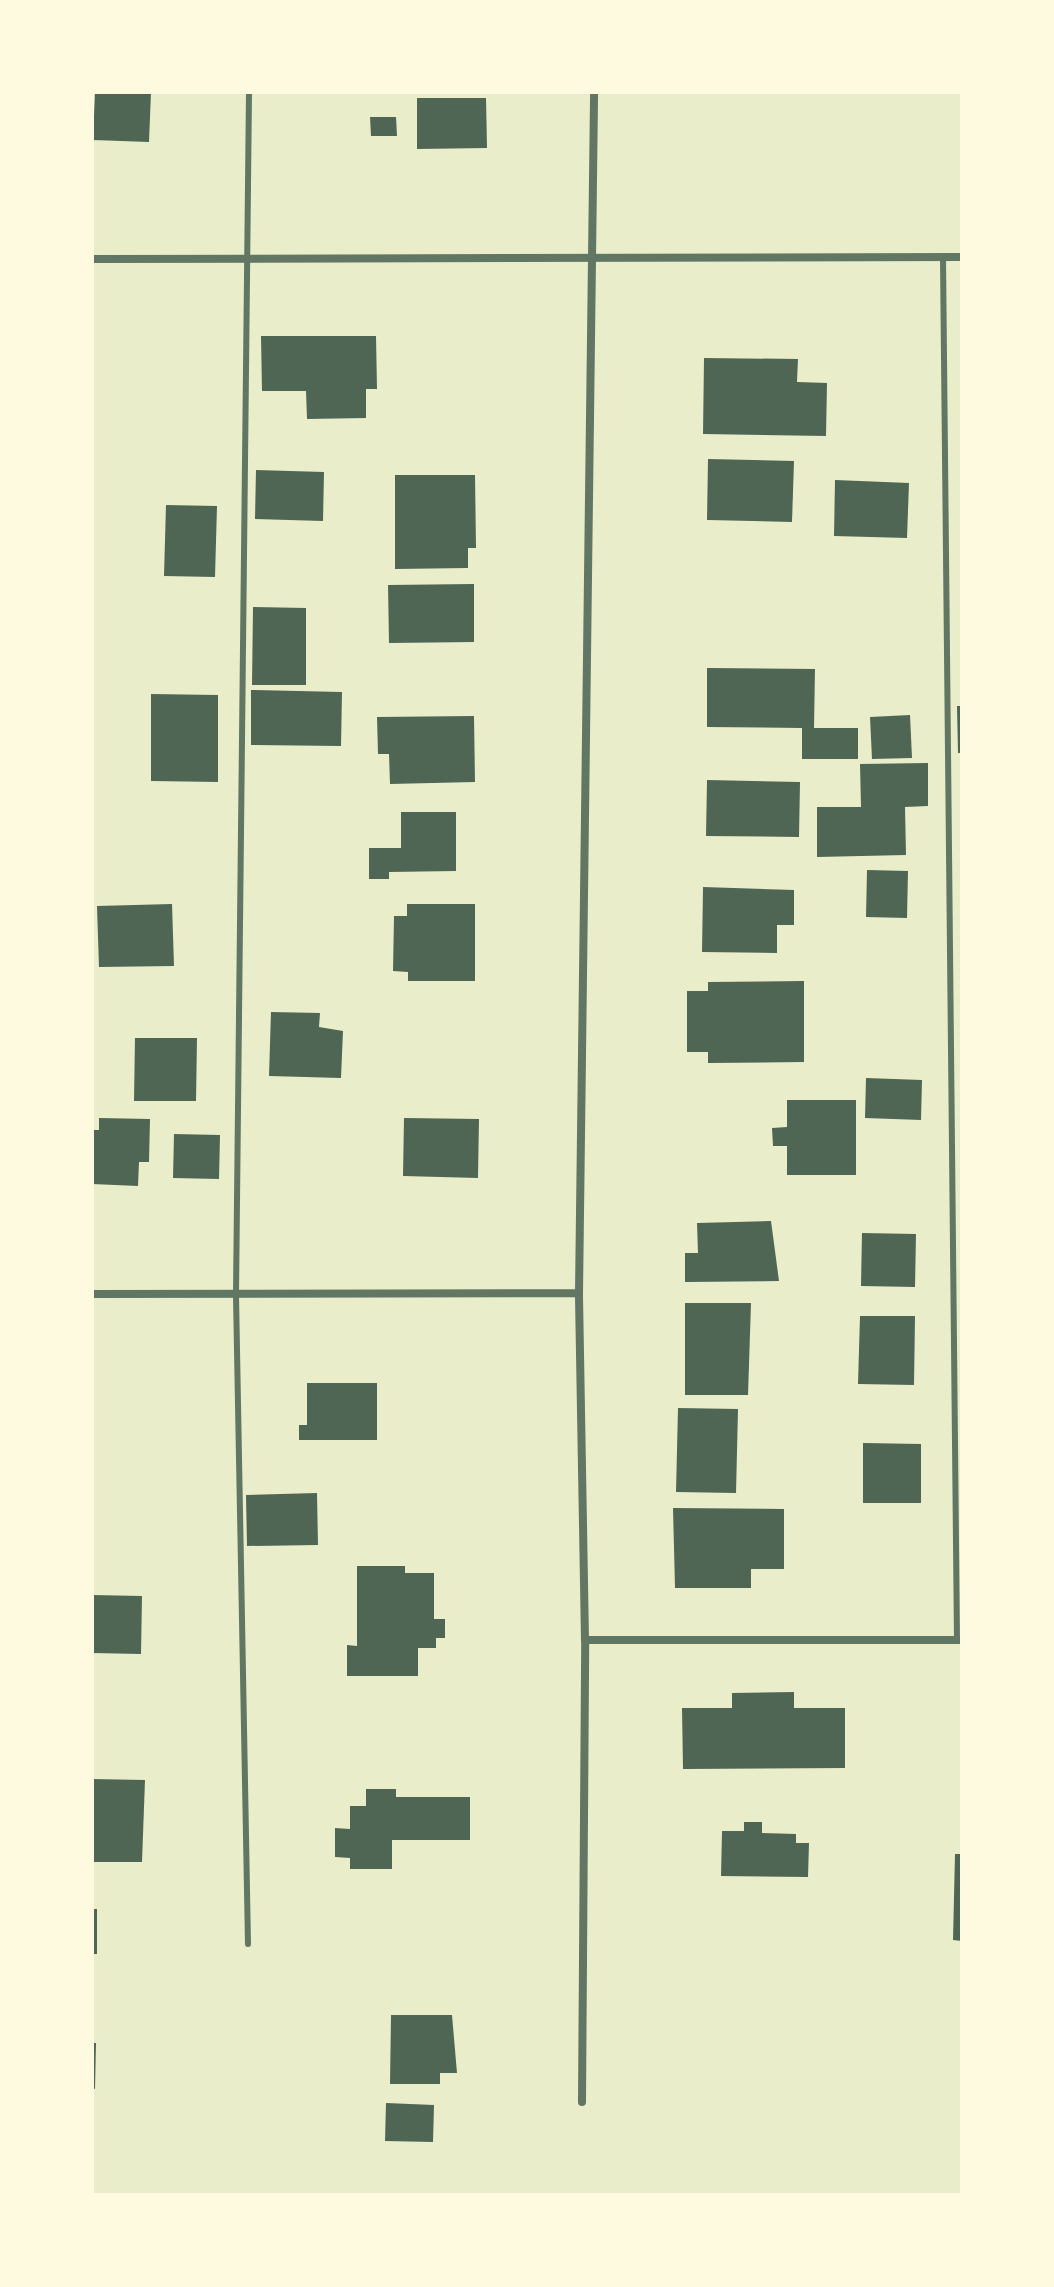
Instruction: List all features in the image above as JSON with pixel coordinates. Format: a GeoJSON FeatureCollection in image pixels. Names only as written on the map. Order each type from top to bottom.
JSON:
{"type":"FeatureCollection","features":[{"type":"Feature","properties":{"kind":"street"},"geometry":{"type":"LineString","coordinates":[[582,2102],[585,1640],[579,1293],[594,92]]}},
{"type":"Feature","properties":{"kind":"street"},"geometry":{"type":"LineString","coordinates":[[92,259],[962,257]]}},
{"type":"Feature","properties":{"kind":"street"},"geometry":{"type":"LineString","coordinates":[[92,1294],[579,1293]]}},
{"type":"Feature","properties":{"kind":"street"},"geometry":{"type":"LineString","coordinates":[[585,1640],[960,1640]]}},
{"type":"Feature","properties":{"kind":"lane"},"geometry":{"type":"LineString","coordinates":[[248,1944],[236,1294],[249,92]]}},
{"type":"Feature","properties":{"kind":"lane"},"geometry":{"type":"LineString","coordinates":[[943,258],[960,1640]]}},
{"type":"Feature","properties":{"kind":"building"},"geometry":{"type":"Polygon","coordinates":[[[95,92],[151,92],[149,142],[93,140],[95,92]]]}},
{"type":"Feature","properties":{"kind":"building"},"geometry":{"type":"Polygon","coordinates":[[[417,98],[486,98],[487,148],[417,149],[417,98]]]}},
{"type":"Feature","properties":{"kind":"building"},"geometry":{"type":"Polygon","coordinates":[[[370,117],[396,117],[397,136],[371,136],[370,117]]]}},
{"type":"Feature","properties":{"kind":"building"},"geometry":{"type":"Polygon","coordinates":[[[261,336],[376,336],[377,389],[366,389],[366,418],[307,419],[306,391],[262,391],[261,336]]]}},
{"type":"Feature","properties":{"kind":"building"},"geometry":{"type":"Polygon","coordinates":[[[704,358],[798,359],[797,382],[827,383],[826,436],[703,434],[704,358]]]}},
{"type":"Feature","properties":{"kind":"building"},"geometry":{"type":"Polygon","coordinates":[[[708,459],[794,461],[792,522],[707,520],[708,459]]]}},
{"type":"Feature","properties":{"kind":"building"},"geometry":{"type":"Polygon","coordinates":[[[256,470],[324,472],[323,521],[255,519],[256,470]]]}},
{"type":"Feature","properties":{"kind":"building"},"geometry":{"type":"Polygon","coordinates":[[[395,475],[475,475],[476,548],[468,548],[468,568],[395,569],[395,475]]]}},
{"type":"Feature","properties":{"kind":"building"},"geometry":{"type":"Polygon","coordinates":[[[835,480],[909,483],[907,538],[834,536],[835,480]]]}},
{"type":"Feature","properties":{"kind":"building"},"geometry":{"type":"Polygon","coordinates":[[[166,505],[217,506],[215,577],[164,576],[166,505]]]}},
{"type":"Feature","properties":{"kind":"building"},"geometry":{"type":"Polygon","coordinates":[[[474,584],[474,642],[389,643],[388,585],[474,584]]]}},
{"type":"Feature","properties":{"kind":"building"},"geometry":{"type":"Polygon","coordinates":[[[253,607],[306,608],[306,685],[252,685],[253,607]]]}},
{"type":"Feature","properties":{"kind":"building"},"geometry":{"type":"Polygon","coordinates":[[[707,668],[815,669],[814,728],[858,728],[858,759],[802,759],[802,728],[707,727],[707,668]]]}},
{"type":"Feature","properties":{"kind":"building"},"geometry":{"type":"Polygon","coordinates":[[[251,690],[342,692],[341,746],[251,745],[251,690]]]}},
{"type":"Feature","properties":{"kind":"building"},"geometry":{"type":"Polygon","coordinates":[[[151,694],[218,695],[218,782],[151,781],[151,694]]]}},
{"type":"Feature","properties":{"kind":"building"},"geometry":{"type":"Polygon","coordinates":[[[957,706],[962,706],[962,753],[958,753],[957,706]]]}},
{"type":"Feature","properties":{"kind":"building"},"geometry":{"type":"Polygon","coordinates":[[[910,715],[912,758],[872,759],[870,717],[910,715]]]}},
{"type":"Feature","properties":{"kind":"building"},"geometry":{"type":"Polygon","coordinates":[[[474,716],[475,782],[390,784],[389,754],[378,754],[377,717],[474,716]]]}},
{"type":"Feature","properties":{"kind":"building"},"geometry":{"type":"Polygon","coordinates":[[[928,763],[928,806],[905,807],[906,855],[817,857],[817,807],[861,807],[860,764],[928,763]]]}},
{"type":"Feature","properties":{"kind":"building"},"geometry":{"type":"Polygon","coordinates":[[[707,780],[800,782],[799,837],[706,836],[707,780]]]}},
{"type":"Feature","properties":{"kind":"building"},"geometry":{"type":"Polygon","coordinates":[[[401,812],[456,812],[456,871],[389,872],[389,879],[369,879],[369,848],[401,848],[401,812]]]}},
{"type":"Feature","properties":{"kind":"building"},"geometry":{"type":"Polygon","coordinates":[[[867,870],[908,871],[907,918],[866,917],[867,870]]]}},
{"type":"Feature","properties":{"kind":"building"},"geometry":{"type":"Polygon","coordinates":[[[703,887],[794,890],[794,925],[777,925],[777,953],[702,952],[703,887]]]}},
{"type":"Feature","properties":{"kind":"building"},"geometry":{"type":"Polygon","coordinates":[[[172,904],[174,966],[99,967],[97,906],[172,904]]]}},
{"type":"Feature","properties":{"kind":"building"},"geometry":{"type":"Polygon","coordinates":[[[407,904],[475,904],[475,981],[408,981],[408,972],[393,971],[394,916],[407,916],[407,904]]]}},
{"type":"Feature","properties":{"kind":"building"},"geometry":{"type":"Polygon","coordinates":[[[804,981],[804,1062],[708,1063],[708,1052],[687,1052],[687,991],[708,991],[708,982],[804,981]]]}},
{"type":"Feature","properties":{"kind":"building"},"geometry":{"type":"Polygon","coordinates":[[[271,1012],[320,1013],[319,1027],[343,1031],[341,1078],[269,1076],[271,1012]]]}},
{"type":"Feature","properties":{"kind":"building"},"geometry":{"type":"Polygon","coordinates":[[[135,1038],[197,1038],[196,1101],[134,1101],[135,1038]]]}},
{"type":"Feature","properties":{"kind":"building"},"geometry":{"type":"Polygon","coordinates":[[[866,1078],[922,1080],[921,1120],[865,1118],[866,1078]]]}},
{"type":"Feature","properties":{"kind":"building"},"geometry":{"type":"Polygon","coordinates":[[[787,1100],[856,1100],[856,1175],[787,1175],[787,1146],[773,1146],[772,1128],[787,1127],[787,1100]]]}},
{"type":"Feature","properties":{"kind":"building"},"geometry":{"type":"Polygon","coordinates":[[[99,1118],[150,1119],[149,1162],[139,1162],[138,1186],[92,1184],[92,1130],[99,1130],[99,1118]]]}},
{"type":"Feature","properties":{"kind":"building"},"geometry":{"type":"Polygon","coordinates":[[[404,1118],[479,1119],[478,1178],[403,1176],[404,1118]]]}},
{"type":"Feature","properties":{"kind":"building"},"geometry":{"type":"Polygon","coordinates":[[[174,1134],[220,1135],[219,1179],[173,1178],[174,1134]]]}},
{"type":"Feature","properties":{"kind":"building"},"geometry":{"type":"Polygon","coordinates":[[[771,1221],[779,1281],[685,1282],[685,1253],[698,1253],[697,1223],[771,1221]]]}},
{"type":"Feature","properties":{"kind":"building"},"geometry":{"type":"Polygon","coordinates":[[[862,1233],[916,1234],[915,1287],[861,1286],[862,1233]]]}},
{"type":"Feature","properties":{"kind":"building"},"geometry":{"type":"Polygon","coordinates":[[[685,1303],[751,1303],[748,1395],[685,1395],[685,1303]]]}},
{"type":"Feature","properties":{"kind":"building"},"geometry":{"type":"Polygon","coordinates":[[[860,1316],[915,1316],[914,1385],[858,1384],[860,1316]]]}},
{"type":"Feature","properties":{"kind":"building"},"geometry":{"type":"Polygon","coordinates":[[[307,1383],[377,1383],[377,1440],[299,1440],[299,1425],[307,1425],[307,1383]]]}},
{"type":"Feature","properties":{"kind":"building"},"geometry":{"type":"Polygon","coordinates":[[[678,1408],[738,1409],[736,1493],[676,1492],[678,1408]]]}},
{"type":"Feature","properties":{"kind":"building"},"geometry":{"type":"Polygon","coordinates":[[[863,1443],[921,1444],[921,1503],[863,1503],[863,1443]]]}},
{"type":"Feature","properties":{"kind":"building"},"geometry":{"type":"Polygon","coordinates":[[[317,1493],[318,1545],[247,1546],[246,1495],[317,1493]]]}},
{"type":"Feature","properties":{"kind":"building"},"geometry":{"type":"Polygon","coordinates":[[[673,1508],[784,1509],[784,1569],[751,1569],[751,1588],[675,1588],[673,1508]]]}},
{"type":"Feature","properties":{"kind":"building"},"geometry":{"type":"Polygon","coordinates":[[[357,1566],[405,1566],[405,1573],[434,1573],[434,1619],[445,1619],[445,1638],[436,1638],[436,1648],[418,1648],[418,1676],[347,1676],[347,1645],[357,1646],[357,1566]]]}},
{"type":"Feature","properties":{"kind":"building"},"geometry":{"type":"Polygon","coordinates":[[[92,1595],[142,1596],[141,1654],[92,1653],[92,1595]]]}},
{"type":"Feature","properties":{"kind":"building"},"geometry":{"type":"Polygon","coordinates":[[[794,1692],[794,1708],[845,1708],[845,1768],[683,1769],[682,1708],[732,1708],[732,1693],[794,1692]]]}},
{"type":"Feature","properties":{"kind":"building"},"geometry":{"type":"Polygon","coordinates":[[[92,1779],[145,1780],[142,1862],[92,1862],[92,1779]]]}},
{"type":"Feature","properties":{"kind":"building"},"geometry":{"type":"Polygon","coordinates":[[[366,1789],[396,1789],[396,1797],[470,1797],[470,1840],[392,1840],[392,1869],[350,1869],[350,1858],[335,1857],[335,1828],[350,1829],[350,1806],[366,1806],[366,1789]]]}},
{"type":"Feature","properties":{"kind":"building"},"geometry":{"type":"Polygon","coordinates":[[[744,1822],[762,1822],[762,1833],[796,1834],[796,1843],[809,1843],[808,1877],[721,1876],[722,1831],[744,1831],[744,1822]]]}},
{"type":"Feature","properties":{"kind":"building"},"geometry":{"type":"Polygon","coordinates":[[[955,1854],[962,1854],[962,1941],[953,1940],[955,1854]]]}},
{"type":"Feature","properties":{"kind":"building"},"geometry":{"type":"Polygon","coordinates":[[[92,1909],[97,1909],[97,1954],[92,1954],[92,1909]]]}},
{"type":"Feature","properties":{"kind":"building"},"geometry":{"type":"Polygon","coordinates":[[[391,2015],[452,2015],[457,2073],[440,2073],[440,2084],[390,2084],[391,2015]]]}},
{"type":"Feature","properties":{"kind":"building"},"geometry":{"type":"Polygon","coordinates":[[[92,2043],[96,2043],[95,2089],[92,2088],[92,2043]]]}},
{"type":"Feature","properties":{"kind":"building"},"geometry":{"type":"Polygon","coordinates":[[[386,2103],[434,2105],[433,2142],[385,2141],[386,2103]]]}}]}
